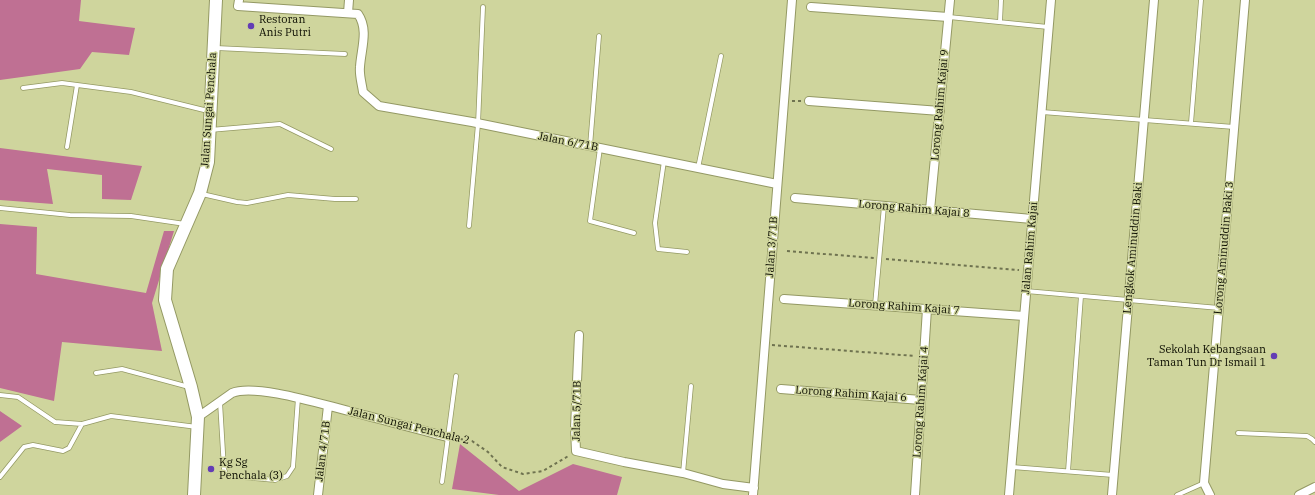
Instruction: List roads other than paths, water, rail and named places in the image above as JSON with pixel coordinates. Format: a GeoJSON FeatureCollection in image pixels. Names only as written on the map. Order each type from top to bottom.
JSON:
{"type":"FeatureCollection","features":[{"type":"Feature","properties":{"kind":"street","name":"Jalan Sungai Penchala"},"geometry":{"type":"LineString","coordinates":[[194,495],[197,422],[191,387],[165,300],[167,270],[200,193],[208,162],[216,0]]}},
{"type":"Feature","properties":{"kind":"street"},"geometry":{"type":"LineString","coordinates":[[239,0],[238,6],[348,13],[349,0]]}},
{"type":"Feature","properties":{"kind":"street","name":"Jalan 3/71B"},"geometry":{"type":"LineString","coordinates":[[754,492],[792,0]]}},
{"type":"Feature","properties":{"kind":"street","name":"Lorong Rahim Kajai 9"},"geometry":{"type":"LineString","coordinates":[[930,210],[950,0]]}},
{"type":"Feature","properties":{"kind":"street","name":"Jalan Rahim Kajai"},"geometry":{"type":"LineString","coordinates":[[1009,495],[1051,0]]}},
{"type":"Feature","properties":{"kind":"street","name":"Lengkok Aminuddin Baki"},"geometry":{"type":"LineString","coordinates":[[1112,495],[1154,0]]}},
{"type":"Feature","properties":{"kind":"street","name":"Lorong Aminuddin Baki 3"},"geometry":{"type":"LineString","coordinates":[[1204,483],[1245,0]]}},
{"type":"Feature","properties":{"kind":"street"},"geometry":{"type":"LineString","coordinates":[[811,7],[948,17]]}},
{"type":"Feature","properties":{"kind":"street","name":"Jalan 6/71B"},"geometry":{"type":"LineString","coordinates":[[348,13],[358,14],[362,21],[364,34],[360,68],[363,92],[380,106],[590,146],[777,184]]}},
{"type":"Feature","properties":{"kind":"street"},"geometry":{"type":"LineString","coordinates":[[809,101],[940,111]]}},
{"type":"Feature","properties":{"kind":"street","name":"Lorong Rahim Kajai 8"},"geometry":{"type":"LineString","coordinates":[[796,198],[1032,219]]}},
{"type":"Feature","properties":{"kind":"street","name":"Lorong Rahim Kajai 7"},"geometry":{"type":"LineString","coordinates":[[784,299],[1024,316]]}},
{"type":"Feature","properties":{"kind":"street","name":"Lorong Rahim Kajai 4"},"geometry":{"type":"LineString","coordinates":[[917,495],[921,400],[928,309]]}},
{"type":"Feature","properties":{"kind":"street","name":"Jalan 5/71B"},"geometry":{"type":"LineString","coordinates":[[579,335],[575,428],[576,451],[683,473],[754,492]]}},
{"type":"Feature","properties":{"kind":"street","name":"Lorong Rahim Kajai 6"},"geometry":{"type":"LineString","coordinates":[[781,389],[921,400]]}},
{"type":"Feature","properties":{"kind":"street","name":"Jalan Sungai Penchala 2"},"geometry":{"type":"LineString","coordinates":[[197,422],[220,402],[238,390],[272,392],[447,437]]}},
{"type":"Feature","properties":{"kind":"street","name":"Jalan 4/71B"},"geometry":{"type":"LineString","coordinates":[[318,495],[328,406]]}},
{"type":"Feature","properties":{"kind":"street"},"geometry":{"type":"LineString","coordinates":[[1204,483],[1210,495]]}},
{"type":"Feature","properties":{"kind":"street"},"geometry":{"type":"LineString","coordinates":[[1299,495],[1315,487]]}},
{"type":"Feature","properties":{"kind":"lane"},"geometry":{"type":"LineString","coordinates":[[1000,22],[1001,0]]}},
{"type":"Feature","properties":{"kind":"lane"},"geometry":{"type":"LineString","coordinates":[[1191,123],[1201,0]]}},
{"type":"Feature","properties":{"kind":"lane"},"geometry":{"type":"LineString","coordinates":[[469,226],[478,124],[483,7]]}},
{"type":"Feature","properties":{"kind":"lane"},"geometry":{"type":"LineString","coordinates":[[948,17],[1048,27]]}},
{"type":"Feature","properties":{"kind":"lane"},"geometry":{"type":"LineString","coordinates":[[590,146],[599,36]]}},
{"type":"Feature","properties":{"kind":"lane"},"geometry":{"type":"LineString","coordinates":[[214,47],[345,54]]}},
{"type":"Feature","properties":{"kind":"lane"},"geometry":{"type":"LineString","coordinates":[[698,168],[721,56]]}},
{"type":"Feature","properties":{"kind":"lane"},"geometry":{"type":"LineString","coordinates":[[23,88],[62,83],[131,92],[211,111]]}},
{"type":"Feature","properties":{"kind":"lane"},"geometry":{"type":"LineString","coordinates":[[67,147],[77,85]]}},
{"type":"Feature","properties":{"kind":"lane"},"geometry":{"type":"LineString","coordinates":[[1041,112],[1234,127]]}},
{"type":"Feature","properties":{"kind":"lane"},"geometry":{"type":"LineString","coordinates":[[210,130],[280,124],[331,149]]}},
{"type":"Feature","properties":{"kind":"lane"},"geometry":{"type":"LineString","coordinates":[[600,148],[590,221],[634,233]]}},
{"type":"Feature","properties":{"kind":"lane"},"geometry":{"type":"LineString","coordinates":[[664,161],[655,222],[658,249],[687,252]]}},
{"type":"Feature","properties":{"kind":"lane"},"geometry":{"type":"LineString","coordinates":[[200,193],[247,203],[288,195],[335,199],[356,199]]}},
{"type":"Feature","properties":{"kind":"lane"},"geometry":{"type":"LineString","coordinates":[[875,305],[884,206]]}},
{"type":"Feature","properties":{"kind":"lane"},"geometry":{"type":"LineString","coordinates":[[0,208],[70,215],[131,216],[186,224]]}},
{"type":"Feature","properties":{"kind":"lane"},"geometry":{"type":"LineString","coordinates":[[1026,291],[1219,308]]}},
{"type":"Feature","properties":{"kind":"lane"},"geometry":{"type":"LineString","coordinates":[[1068,471],[1081,296]]}},
{"type":"Feature","properties":{"kind":"lane"},"geometry":{"type":"LineString","coordinates":[[96,373],[122,369],[191,387]]}},
{"type":"Feature","properties":{"kind":"lane"},"geometry":{"type":"LineString","coordinates":[[442,482],[456,376]]}},
{"type":"Feature","properties":{"kind":"lane"},"geometry":{"type":"LineString","coordinates":[[683,473],[690,386]]}},
{"type":"Feature","properties":{"kind":"lane"},"geometry":{"type":"LineString","coordinates":[[0,395],[18,397],[55,422],[82,424],[111,416],[197,422]]}},
{"type":"Feature","properties":{"kind":"lane"},"geometry":{"type":"LineString","coordinates":[[220,402],[224,469],[226,474],[231,476],[275,480],[287,476],[293,467],[298,398]]}},
{"type":"Feature","properties":{"kind":"lane"},"geometry":{"type":"LineString","coordinates":[[0,477],[24,447],[33,445],[63,451],[69,448],[82,424]]}},
{"type":"Feature","properties":{"kind":"lane"},"geometry":{"type":"LineString","coordinates":[[1238,433],[1306,436],[1315,442]]}},
{"type":"Feature","properties":{"kind":"lane"},"geometry":{"type":"LineString","coordinates":[[1012,467],[1114,475]]}},
{"type":"Feature","properties":{"kind":"lane"},"geometry":{"type":"LineString","coordinates":[[1177,495],[1204,483]]}},
{"type":"Feature","properties":{"kind":"place","name":"Restoran Anis Putri"},"geometry":{"type":"Point","coordinates":[251,26]}},
{"type":"Feature","properties":{"kind":"place","name":"Sekolah Kebangsaan Taman Tun Dr Ismail 1"},"geometry":{"type":"Point","coordinates":[1274,356]}},
{"type":"Feature","properties":{"kind":"place","name":"Kg Sg Penchala (3)"},"geometry":{"type":"Point","coordinates":[211,469]}}]}
